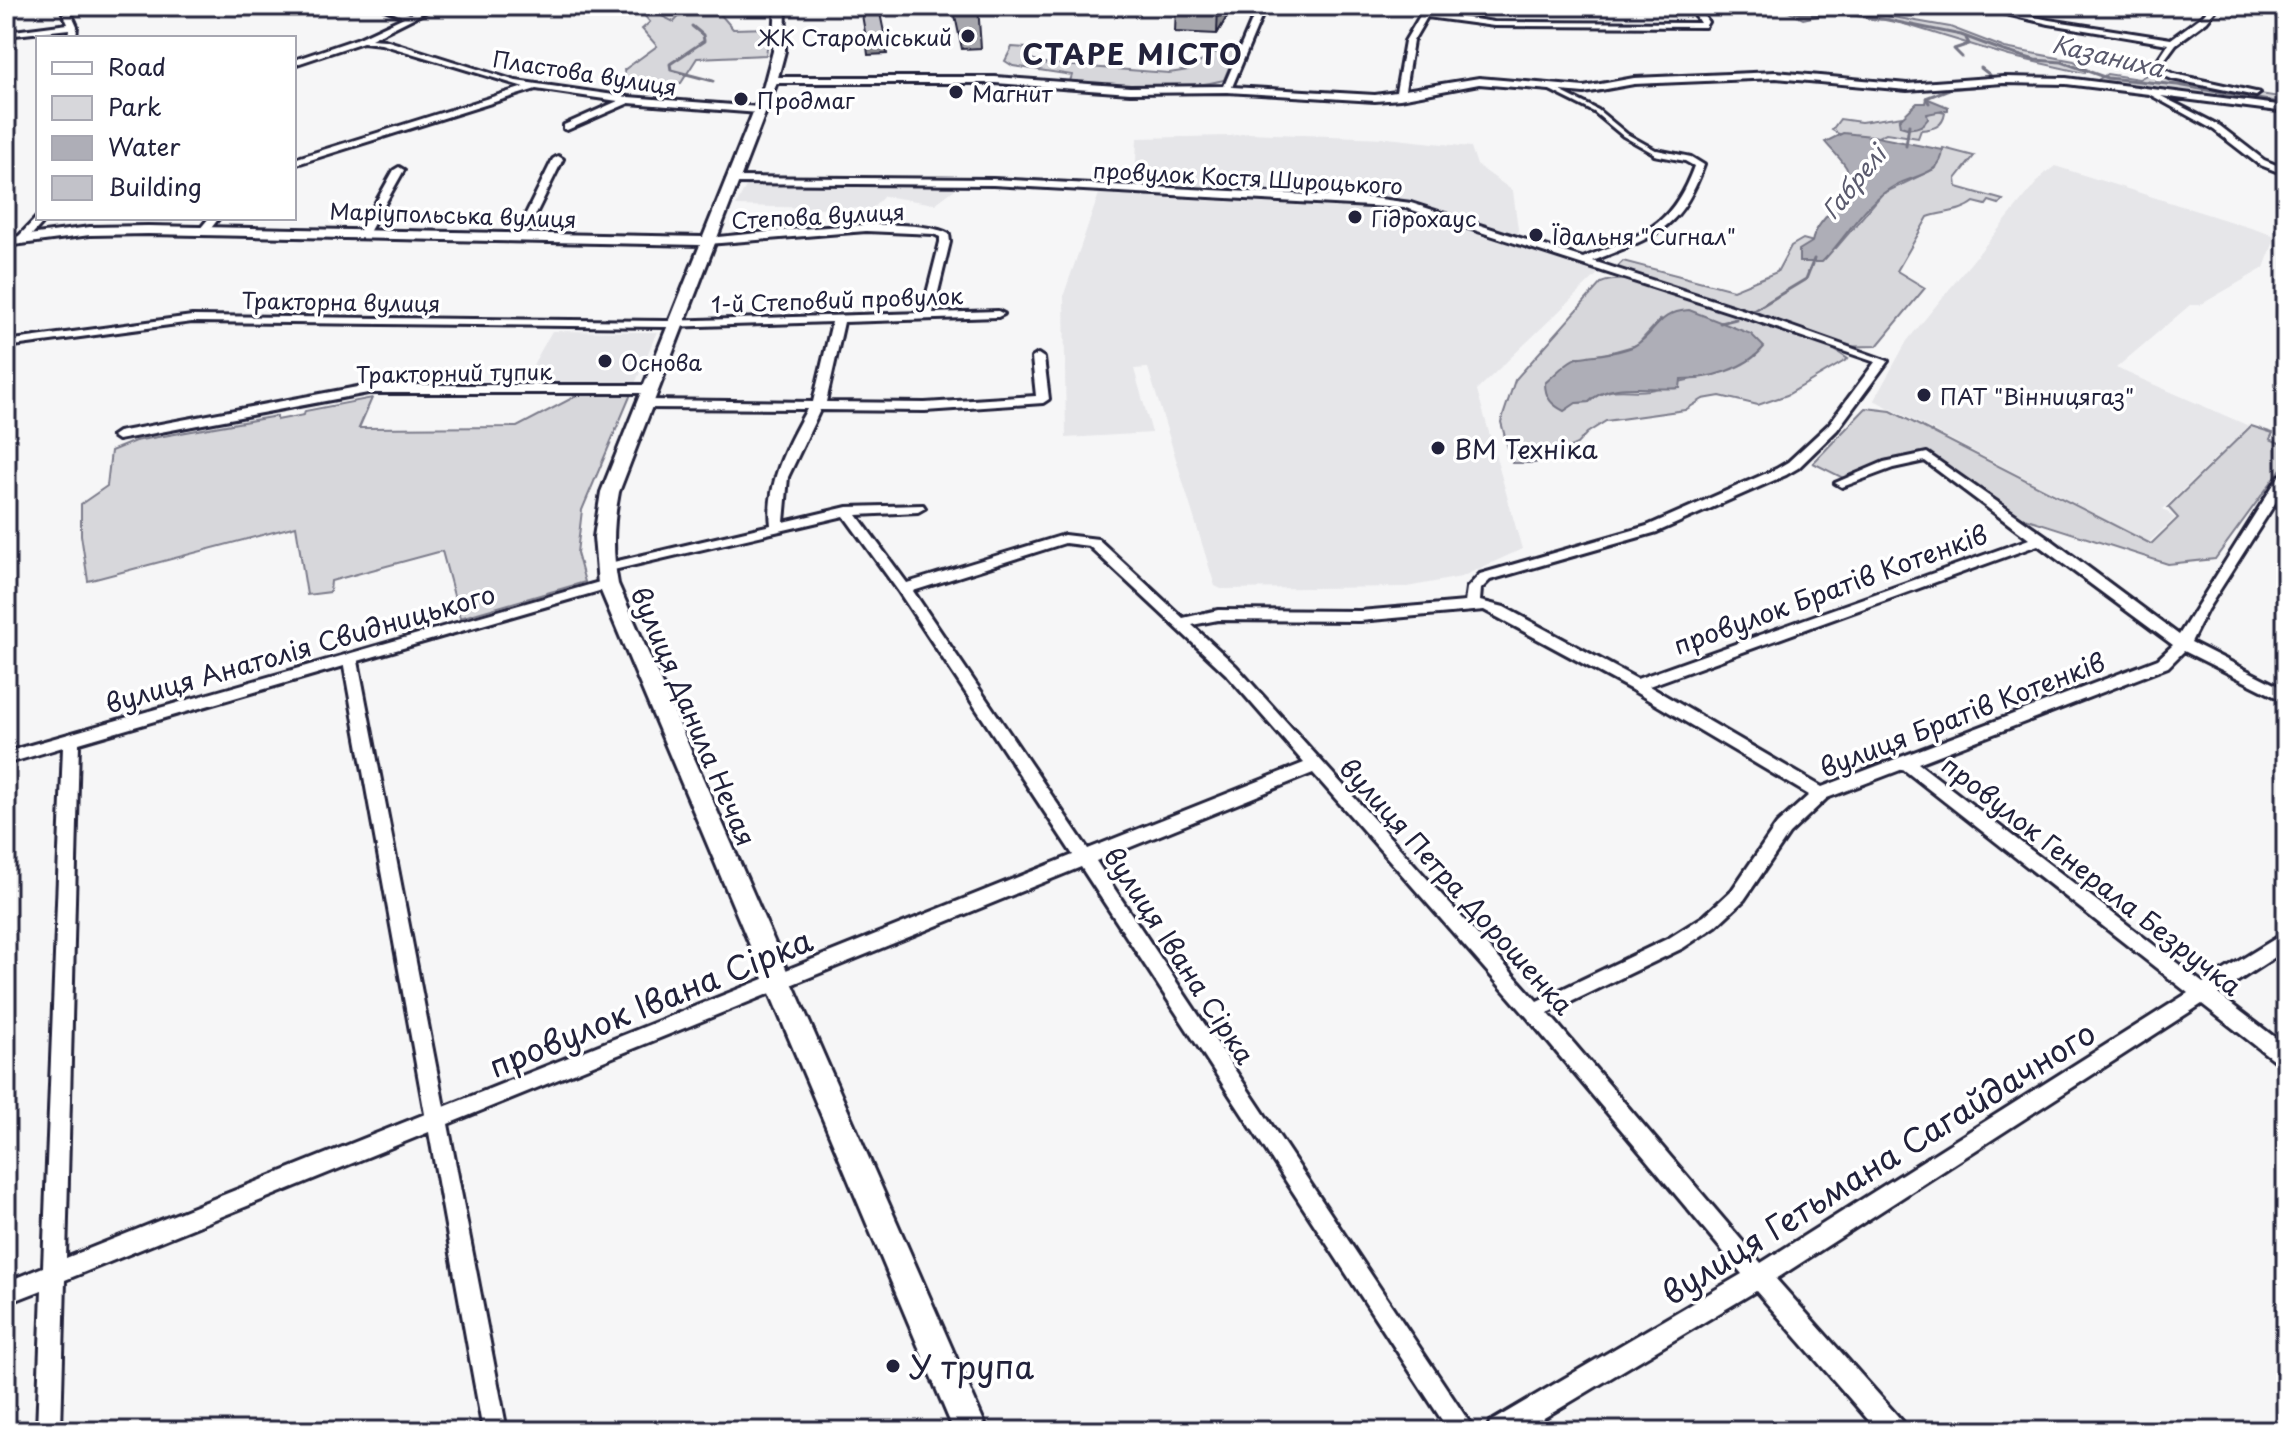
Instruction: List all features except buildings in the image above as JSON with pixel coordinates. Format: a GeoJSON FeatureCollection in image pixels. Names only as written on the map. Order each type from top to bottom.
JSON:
{"type":"FeatureCollection","features":[{"type":"Feature","properties":{"kind":"main road","name":"вулиця Данила Нечая"},"geometry":{"type":"LineString","coordinates":[[781,6],[779,51],[772,80],[610,492],[604,519],[606,576],[971,1431]]}},
{"type":"Feature","properties":{"kind":"main road","name":"Маріупольська вулиця"},"geometry":{"type":"LineString","coordinates":[[6,242],[90,231],[209,224],[363,234],[708,241]]}},
{"type":"Feature","properties":{"kind":"street"},"geometry":{"type":"LineString","coordinates":[[64,6],[73,26],[72,36]]}},
{"type":"Feature","properties":{"kind":"street"},"geometry":{"type":"LineString","coordinates":[[172,11],[197,6]]}},
{"type":"Feature","properties":{"kind":"street"},"geometry":{"type":"LineString","coordinates":[[381,6],[409,16]]}},
{"type":"Feature","properties":{"kind":"street"},"geometry":{"type":"LineString","coordinates":[[296,62],[362,40],[433,6]]}},
{"type":"Feature","properties":{"kind":"street"},"geometry":{"type":"LineString","coordinates":[[1227,89],[1262,6]]}},
{"type":"Feature","properties":{"kind":"street"},"geometry":{"type":"LineString","coordinates":[[1400,96],[1411,35],[1423,10],[1494,24],[1702,25],[1704,22],[1693,6]]}},
{"type":"Feature","properties":{"kind":"street"},"geometry":{"type":"LineString","coordinates":[[1976,6],[2049,22],[2173,42]]}},
{"type":"Feature","properties":{"kind":"street"},"geometry":{"type":"LineString","coordinates":[[2215,6],[2204,19],[2173,42],[2155,70],[2262,95]]}},
{"type":"Feature","properties":{"kind":"street"},"geometry":{"type":"LineString","coordinates":[[2274,6],[2286,10]]}},
{"type":"Feature","properties":{"kind":"street"},"geometry":{"type":"LineString","coordinates":[[6,34],[73,26]]}},
{"type":"Feature","properties":{"kind":"street","name":"Пластова вулиця"},"geometry":{"type":"LineString","coordinates":[[362,40],[382,42],[473,72],[535,86],[628,100],[759,110]]}},
{"type":"Feature","properties":{"kind":"street"},"geometry":{"type":"LineString","coordinates":[[772,80],[995,80],[1130,90],[1227,89],[1352,98],[1400,96],[1479,81],[1584,90],[1634,81],[1776,75],[1907,87],[2066,81],[2286,109]]}},
{"type":"Feature","properties":{"kind":"street"},"geometry":{"type":"LineString","coordinates":[[296,161],[535,86]]}},
{"type":"Feature","properties":{"kind":"street"},"geometry":{"type":"LineString","coordinates":[[1552,89],[1596,111],[1625,135],[1657,153],[1688,159],[1699,165],[1682,207],[1650,234],[1627,247],[1582,262]]}},
{"type":"Feature","properties":{"kind":"street"},"geometry":{"type":"LineString","coordinates":[[2141,89],[2217,128],[2261,162],[2286,172]]}},
{"type":"Feature","properties":{"kind":"street"},"geometry":{"type":"LineString","coordinates":[[2274,96],[2286,98]]}},
{"type":"Feature","properties":{"kind":"street"},"geometry":{"type":"LineString","coordinates":[[567,127],[628,100]]}},
{"type":"Feature","properties":{"kind":"street"},"geometry":{"type":"LineString","coordinates":[[519,238],[558,159]]}},
{"type":"Feature","properties":{"kind":"street"},"geometry":{"type":"LineString","coordinates":[[363,234],[399,170]]}},
{"type":"Feature","properties":{"kind":"street","name":"провулок Костя Широцького"},"geometry":{"type":"LineString","coordinates":[[731,180],[993,182],[1372,201],[1431,212],[1882,361],[1833,427],[1793,465],[1705,508],[1652,529],[1485,577],[1474,588],[1472,605]]}},
{"type":"Feature","properties":{"kind":"street"},"geometry":{"type":"LineString","coordinates":[[22,239],[40,220]]}},
{"type":"Feature","properties":{"kind":"street","name":"Степова вулиця"},"geometry":{"type":"LineString","coordinates":[[708,241],[866,228],[936,231],[945,236],[945,242],[927,315]]}},
{"type":"Feature","properties":{"kind":"street","name":"1-й Степовий провулок"},"geometry":{"type":"LineString","coordinates":[[677,324],[998,314]]}},
{"type":"Feature","properties":{"kind":"street"},"geometry":{"type":"LineString","coordinates":[[778,529],[776,513],[781,477],[811,412],[821,401],[839,317]]}},
{"type":"Feature","properties":{"kind":"street","name":"Тракторна вулиця"},"geometry":{"type":"LineString","coordinates":[[6,344],[192,319],[677,324]]}},
{"type":"Feature","properties":{"kind":"street"},"geometry":{"type":"LineString","coordinates":[[1038,358],[1042,415]]}},
{"type":"Feature","properties":{"kind":"street","name":"Тракторний тупик"},"geometry":{"type":"LineString","coordinates":[[118,436],[368,389],[648,396],[816,408],[925,407],[1043,399]]}},
{"type":"Feature","properties":{"kind":"street"},"geometry":{"type":"LineString","coordinates":[[1842,483],[1889,465],[1927,457],[2182,644],[2286,697]]}},
{"type":"Feature","properties":{"kind":"street","name":"вулиця Братів Котенків"},"geometry":{"type":"LineString","coordinates":[[1534,1011],[1676,943],[1710,921],[1738,895],[1783,829],[1821,794],[2147,672],[2163,663],[2182,644],[2200,610],[2286,476]]}},
{"type":"Feature","properties":{"kind":"street"},"geometry":{"type":"LineString","coordinates":[[606,576],[847,511],[918,508]]}},
{"type":"Feature","properties":{"kind":"street","name":"вулиця Івана Сірка"},"geometry":{"type":"LineString","coordinates":[[847,511],[904,589],[1084,857],[1463,1431]]}},
{"type":"Feature","properties":{"kind":"street","name":"вулиця Петра Дорошенка"},"geometry":{"type":"LineString","coordinates":[[904,589],[1064,539],[1080,538],[1093,542],[1231,670],[1534,1011],[1894,1431]]}},
{"type":"Feature","properties":{"kind":"street","name":"провулок Братів Котенків"},"geometry":{"type":"LineString","coordinates":[[1636,685],[2041,539]]}},
{"type":"Feature","properties":{"kind":"street","name":"вулиця Анатолія Свидницького"},"geometry":{"type":"LineString","coordinates":[[6,758],[350,658],[606,576]]}},
{"type":"Feature","properties":{"kind":"street"},"geometry":{"type":"LineString","coordinates":[[1180,623],[1218,615],[1360,616],[1472,605],[1499,610],[1636,685],[1821,794]]}},
{"type":"Feature","properties":{"kind":"street"},"geometry":{"type":"LineString","coordinates":[[350,658],[495,1431]]}},
{"type":"Feature","properties":{"kind":"street"},"geometry":{"type":"LineString","coordinates":[[49,1431],[71,739]]}},
{"type":"Feature","properties":{"kind":"street","name":"провулок Генерала Безручка"},"geometry":{"type":"LineString","coordinates":[[1904,761],[2286,1058]]}},
{"type":"Feature","properties":{"kind":"street","name":"провулок Івана Сірка"},"geometry":{"type":"LineString","coordinates":[[6,1293],[1315,765]]}},
{"type":"Feature","properties":{"kind":"street","name":"вулиця Гетьмана Сагайдачного"},"geometry":{"type":"LineString","coordinates":[[1499,1431],[1759,1277],[2203,996],[2286,940]]}},
{"type":"Feature","properties":{"kind":"shaded area"},"geometry":{"type":"Polygon","coordinates":[[[1248,133],[1387,138],[1471,147],[1477,165],[1513,191],[1519,237],[1606,266],[1477,390],[1522,549],[1461,577],[1407,587],[1221,589],[1215,586],[1148,368],[1134,369],[1152,433],[1066,438],[1064,294],[1100,191],[1150,194],[1151,185],[1135,185],[1137,138],[1248,133]]]}},
{"type":"Feature","properties":{"kind":"shaded area"},"geometry":{"type":"Polygon","coordinates":[[[2055,166],[2276,236],[2264,268],[2200,305],[2190,305],[2116,368],[2249,426],[2163,509],[2175,518],[2149,542],[1874,400],[1907,341],[2042,176],[2055,166]]]}},
{"type":"Feature","properties":{"kind":"shaded area"},"geometry":{"type":"Polygon","coordinates":[[[753,183],[959,186],[935,204],[884,196],[872,209],[736,206],[746,186],[753,183]]]}},
{"type":"Feature","properties":{"kind":"shaded area"},"geometry":{"type":"Polygon","coordinates":[[[552,331],[657,332],[634,386],[521,386],[552,331]]]}},
{"type":"Feature","properties":{"kind":"green space"},"geometry":{"type":"Polygon","coordinates":[[[676,6],[716,9],[733,29],[770,28],[766,55],[697,58],[681,83],[626,85],[624,70],[657,46],[642,29],[650,22],[643,14],[655,10],[674,22],[684,11],[676,6]]]}},
{"type":"Feature","properties":{"kind":"green space"},"geometry":{"type":"Polygon","coordinates":[[[1777,6],[1807,11],[1817,6],[1866,6],[1878,11],[1876,14],[1950,27],[2005,48],[2074,61],[2088,70],[2084,73],[2009,56],[1888,19],[1838,14],[1803,19],[1777,6]]]}},
{"type":"Feature","properties":{"kind":"green space"},"geometry":{"type":"Polygon","coordinates":[[[1012,47],[1026,48],[1028,58],[1048,64],[1169,73],[1188,70],[1224,47],[1237,48],[1224,80],[1147,88],[1070,81],[1072,75],[1013,66],[1005,61],[1012,47]]]}},
{"type":"Feature","properties":{"kind":"green space"},"geometry":{"type":"Polygon","coordinates":[[[2155,70],[2222,88],[2286,98],[2286,109],[2093,83],[2107,74],[2139,79],[2155,70]]]}},
{"type":"Feature","properties":{"kind":"green space"},"geometry":{"type":"Polygon","coordinates":[[[1937,111],[1945,113],[1940,124],[1921,130],[1918,138],[1886,133],[1878,137],[1839,134],[1832,130],[1840,119],[1861,122],[1902,116],[1899,120],[1908,129],[1924,125],[1927,114],[1937,111]]]}},
{"type":"Feature","properties":{"kind":"green space"},"geometry":{"type":"Polygon","coordinates":[[[1943,148],[1974,156],[1956,179],[1957,187],[2003,200],[1999,204],[1989,201],[1986,205],[1974,202],[1958,210],[1928,217],[1897,271],[1925,288],[1877,346],[1830,347],[1848,359],[1787,395],[1758,405],[1720,396],[1703,399],[1685,410],[1606,421],[1587,433],[1577,444],[1535,463],[1512,463],[1501,422],[1515,380],[1601,283],[1629,281],[1676,296],[1681,289],[1616,268],[1623,261],[1733,290],[1777,272],[1791,246],[1803,239],[1836,248],[1882,194],[1936,168],[1943,148]],[[1660,320],[1637,345],[1594,357],[1577,357],[1576,403],[1589,402],[1610,391],[1649,390],[1698,379],[1660,320]]]}},
{"type":"Feature","properties":{"kind":"green space"},"geometry":{"type":"Polygon","coordinates":[[[631,394],[582,510],[577,553],[585,582],[460,618],[442,551],[331,581],[330,592],[307,595],[296,526],[88,581],[81,535],[81,504],[107,486],[111,451],[135,441],[277,416],[277,420],[304,415],[305,411],[372,398],[359,428],[517,427],[578,395],[631,394]]]}},
{"type":"Feature","properties":{"kind":"green space"},"geometry":{"type":"Polygon","coordinates":[[[1866,408],[1891,411],[2151,544],[2178,518],[2168,507],[2251,426],[2273,433],[2270,439],[2286,446],[2286,462],[2215,559],[2168,564],[2012,514],[1929,454],[1885,460],[1845,479],[1813,463],[1866,408]]]}},
{"type":"Feature","properties":{"kind":"water"},"geometry":{"type":"Polygon","coordinates":[[[1926,98],[1948,107],[1948,110],[1927,114],[1928,119],[1919,127],[1900,126],[1899,120],[1917,103],[1925,103],[1926,98]]]}},
{"type":"Feature","properties":{"kind":"water"},"geometry":{"type":"Polygon","coordinates":[[[1843,133],[1943,150],[1938,165],[1896,185],[1874,201],[1822,262],[1799,262],[1799,250],[1812,242],[1821,223],[1846,191],[1849,182],[1847,169],[1825,142],[1843,133]]]}},
{"type":"Feature","properties":{"kind":"water"},"geometry":{"type":"Polygon","coordinates":[[[1689,310],[1751,334],[1764,347],[1737,367],[1703,377],[1681,379],[1680,388],[1608,391],[1564,411],[1550,400],[1545,383],[1571,361],[1634,346],[1663,319],[1689,310]]]}},
{"type":"Feature","properties":{"kind":"waterway","name":"Казаниха"},"geometry":{"type":"LineString","coordinates":[[1785,6],[1800,14],[1858,14],[1961,35],[2004,51],[2035,60],[2062,62],[2107,78],[2178,85],[2286,104]]}},
{"type":"Feature","properties":{"kind":"waterway"},"geometry":{"type":"LineString","coordinates":[[692,26],[703,35],[704,41],[670,64],[671,70],[713,81]]}},
{"type":"Feature","properties":{"kind":"waterway","name":"Габрелі"},"geometry":{"type":"LineString","coordinates":[[1962,57],[1954,49],[1969,44],[1966,38]]}},
{"type":"Feature","properties":{"kind":"waterway","name":"Габрелі"},"geometry":{"type":"LineString","coordinates":[[1981,68],[1990,75],[1988,78]]}},
{"type":"Feature","properties":{"kind":"waterway","name":"Габрелі"},"geometry":{"type":"LineString","coordinates":[[1929,103],[1926,98],[1949,89],[1973,87]]}},
{"type":"Feature","properties":{"kind":"waterway","name":"Габрелі"},"geometry":{"type":"LineString","coordinates":[[1906,146],[1909,125]]}},
{"type":"Feature","properties":{"kind":"waterway","name":"Габрелі"},"geometry":{"type":"LineString","coordinates":[[1753,311],[1806,279],[1814,259]]}},
{"type":"Feature","properties":{"kind":"waterway","name":"Габрелі"},"geometry":{"type":"LineString","coordinates":[[1720,323],[1736,319]]}},
{"type":"Feature","properties":{"kind":"place","name":"ЖК Староміський"},"geometry":{"type":"Point","coordinates":[968,36]}},
{"type":"Feature","properties":{"kind":"place","name":"Магнит"},"geometry":{"type":"Point","coordinates":[956,92]}},
{"type":"Feature","properties":{"kind":"place","name":"Продмаг"},"geometry":{"type":"Point","coordinates":[741,99]}},
{"type":"Feature","properties":{"kind":"place","name":"Гідрохаус"},"geometry":{"type":"Point","coordinates":[1355,217]}},
{"type":"Feature","properties":{"kind":"place","name":"Їдальня \"Сигнал\""},"geometry":{"type":"Point","coordinates":[1536,235]}},
{"type":"Feature","properties":{"kind":"place","name":"Основа"},"geometry":{"type":"Point","coordinates":[605,361]}},
{"type":"Feature","properties":{"kind":"place","name":"ПАТ \"Вінницягаз\""},"geometry":{"type":"Point","coordinates":[1924,395]}},
{"type":"Feature","properties":{"kind":"place","name":"ВМ Техніка"},"geometry":{"type":"Point","coordinates":[1438,448]}},
{"type":"Feature","properties":{"kind":"place","name":"У трупа"},"geometry":{"type":"Point","coordinates":[893,1366]}},
{"type":"Feature","properties":{"kind":"district","name":"СТАРЕ МІСТО"},"geometry":{"type":"Point","coordinates":[1133,53]}}]}
